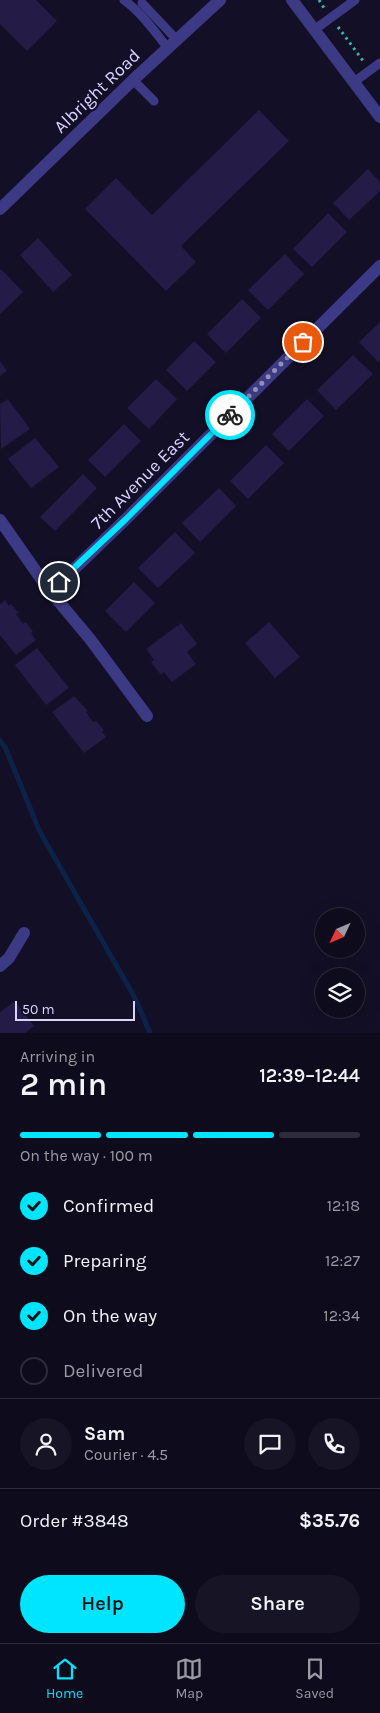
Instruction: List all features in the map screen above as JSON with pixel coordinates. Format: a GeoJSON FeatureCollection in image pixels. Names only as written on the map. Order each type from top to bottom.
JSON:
{"type":"FeatureCollection","features":[{"type":"Feature","properties":{"kind":"street","name":"Albright Road"},"geometry":{"type":"LineString","coordinates":[[1,206],[220,0]]}},
{"type":"Feature","properties":{"kind":"street"},"geometry":{"type":"LineString","coordinates":[[292,0],[380,117]]}},
{"type":"Feature","properties":{"kind":"street","name":"7th Avenue East"},"geometry":{"type":"LineString","coordinates":[[50,590],[126,519],[380,266]]}},
{"type":"Feature","properties":{"kind":"street"},"geometry":{"type":"LineString","coordinates":[[0,520],[50,590],[90,639],[147,716]]}},
{"type":"Feature","properties":{"kind":"street"},"geometry":{"type":"LineString","coordinates":[[0,966],[9,958],[24,933]]}},
{"type":"Feature","properties":{"kind":"lane"},"geometry":{"type":"LineString","coordinates":[[124,0],[139,6],[150,27],[173,44]]}},
{"type":"Feature","properties":{"kind":"lane"},"geometry":{"type":"LineString","coordinates":[[314,30],[355,0]]}},
{"type":"Feature","properties":{"kind":"lane"},"geometry":{"type":"LineString","coordinates":[[354,82],[380,63]]}},
{"type":"Feature","properties":{"kind":"lane"},"geometry":{"type":"LineString","coordinates":[[133,80],[154,102]]}},
{"type":"Feature","properties":{"kind":"path"},"geometry":{"type":"LineString","coordinates":[[319,0],[323,6]]}},
{"type":"Feature","properties":{"kind":"path"},"geometry":{"type":"LineString","coordinates":[[338,27],[362,58]]}},
{"type":"Feature","properties":{"kind":"building"},"geometry":{"type":"Polygon","coordinates":[[[0,0],[36,0],[57,21],[27,51],[0,24],[0,0]]]}},
{"type":"Feature","properties":{"kind":"building"},"geometry":{"type":"Polygon","coordinates":[[[259,110],[289,141],[181,246],[196,262],[166,291],[85,209],[116,178],[152,215],[259,110]]]}},
{"type":"Feature","properties":{"kind":"building"},"geometry":{"type":"Polygon","coordinates":[[[368,169],[380,182],[380,191],[349,220],[333,203],[368,169]]]}},
{"type":"Feature","properties":{"kind":"building"},"geometry":{"type":"Polygon","coordinates":[[[328,213],[347,232],[312,267],[293,249],[328,213]]]}},
{"type":"Feature","properties":{"kind":"building"},"geometry":{"type":"Polygon","coordinates":[[[38,238],[72,275],[53,292],[20,255],[38,238]]]}},
{"type":"Feature","properties":{"kind":"building"},"geometry":{"type":"Polygon","coordinates":[[[285,254],[304,274],[268,310],[248,290],[285,254]]]}},
{"type":"Feature","properties":{"kind":"building"},"geometry":{"type":"Polygon","coordinates":[[[0,270],[23,292],[0,314],[0,270]]]}},
{"type":"Feature","properties":{"kind":"building"},"geometry":{"type":"Polygon","coordinates":[[[242,299],[261,318],[226,353],[207,334],[242,299]]]}},
{"type":"Feature","properties":{"kind":"building"},"geometry":{"type":"Polygon","coordinates":[[[380,322],[380,360],[378,362],[359,342],[380,322]]]}},
{"type":"Feature","properties":{"kind":"building"},"geometry":{"type":"Polygon","coordinates":[[[194,341],[216,362],[187,391],[166,370],[194,341]]]}},
{"type":"Feature","properties":{"kind":"building"},"geometry":{"type":"Polygon","coordinates":[[[353,355],[373,374],[336,410],[317,390],[353,355]]]}},
{"type":"Feature","properties":{"kind":"building"},"geometry":{"type":"Polygon","coordinates":[[[0,361],[7,371],[0,376],[0,361]]]}},
{"type":"Feature","properties":{"kind":"building"},"geometry":{"type":"Polygon","coordinates":[[[156,379],[177,399],[149,429],[127,408],[156,379]]]}},
{"type":"Feature","properties":{"kind":"building"},"geometry":{"type":"Polygon","coordinates":[[[8,399],[30,429],[1,449],[0,404],[8,399]]]}},
{"type":"Feature","properties":{"kind":"building"},"geometry":{"type":"Polygon","coordinates":[[[307,399],[324,416],[289,451],[272,434],[307,399]]]}},
{"type":"Feature","properties":{"kind":"building"},"geometry":{"type":"Polygon","coordinates":[[[124,424],[141,441],[105,477],[88,460],[124,424]]]}},
{"type":"Feature","properties":{"kind":"building"},"geometry":{"type":"Polygon","coordinates":[[[35,438],[59,467],[31,488],[8,459],[35,438]]]}},
{"type":"Feature","properties":{"kind":"building"},"geometry":{"type":"Polygon","coordinates":[[[266,445],[284,463],[248,499],[230,481],[266,445]]]}},
{"type":"Feature","properties":{"kind":"building"},"geometry":{"type":"Polygon","coordinates":[[[83,474],[97,488],[55,531],[40,517],[83,474]]]}},
{"type":"Feature","properties":{"kind":"building"},"geometry":{"type":"Polygon","coordinates":[[[219,488],[236,506],[200,542],[182,523],[219,488]]]}},
{"type":"Feature","properties":{"kind":"building"},"geometry":{"type":"Polygon","coordinates":[[[175,532],[195,553],[158,588],[138,568],[175,532]]]}},
{"type":"Feature","properties":{"kind":"building"},"geometry":{"type":"Polygon","coordinates":[[[134,582],[155,603],[126,632],[105,611],[134,582]]]}},
{"type":"Feature","properties":{"kind":"building"},"geometry":{"type":"Polygon","coordinates":[[[5,600],[9,606],[11,604],[19,613],[16,614],[23,624],[26,622],[36,640],[16,655],[0,635],[0,604],[5,600]]]}},
{"type":"Feature","properties":{"kind":"building"},"geometry":{"type":"Polygon","coordinates":[[[269,622],[300,657],[275,678],[245,643],[269,622]]]}},
{"type":"Feature","properties":{"kind":"building"},"geometry":{"type":"Polygon","coordinates":[[[181,623],[197,644],[187,652],[196,664],[172,682],[164,672],[161,675],[151,662],[154,660],[146,649],[181,623]]]}},
{"type":"Feature","properties":{"kind":"building"},"geometry":{"type":"Polygon","coordinates":[[[37,648],[69,688],[46,705],[15,665],[37,648]]]}},
{"type":"Feature","properties":{"kind":"building"},"geometry":{"type":"Polygon","coordinates":[[[74,696],[88,711],[86,712],[93,722],[96,721],[104,730],[102,732],[106,737],[84,753],[52,712],[74,696]]]}},
{"type":"Feature","properties":{"kind":"building"},"geometry":{"type":"Polygon","coordinates":[[[15,1001],[34,1026],[25,1033],[0,1033],[0,1012],[15,1001]]]}},
{"type":"Feature","properties":{"kind":"waterway"},"geometry":{"type":"LineString","coordinates":[[0,741],[5,747],[40,832],[135,998],[150,1033]]}},
{"type":"Feature","properties":{"kind":"way so far"},"geometry":{"type":"LineString","coordinates":[[230,415],[303,342]]}},
{"type":"Feature","properties":{"kind":"route"},"geometry":{"type":"LineString","coordinates":[[59,582],[126,519],[230,415]]}}]}
